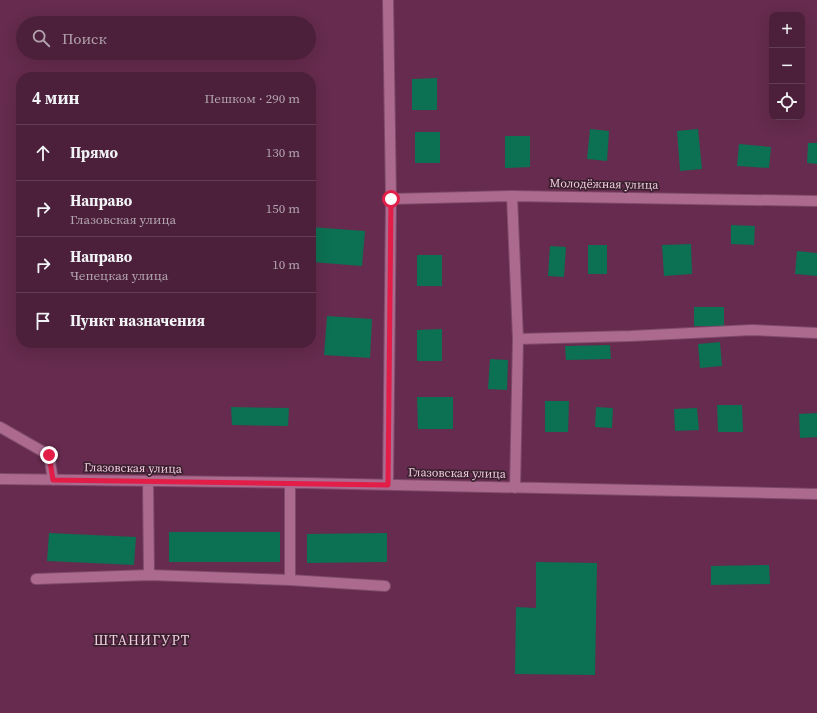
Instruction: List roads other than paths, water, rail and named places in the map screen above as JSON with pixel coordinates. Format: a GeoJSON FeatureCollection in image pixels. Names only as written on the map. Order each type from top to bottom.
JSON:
{"type":"FeatureCollection","features":[{"type":"Feature","properties":{"kind":"street"},"geometry":{"type":"LineString","coordinates":[[388,0],[391,199],[388,485]]}},
{"type":"Feature","properties":{"kind":"street"},"geometry":{"type":"LineString","coordinates":[[512,196],[518,339],[515,488]]}},
{"type":"Feature","properties":{"kind":"street","name":"Молодёжная улица"},"geometry":{"type":"LineString","coordinates":[[391,199],[512,196],[817,201]]}},
{"type":"Feature","properties":{"kind":"street"},"geometry":{"type":"LineString","coordinates":[[518,339],[632,336],[752,330],[817,333]]}},
{"type":"Feature","properties":{"kind":"street"},"geometry":{"type":"LineString","coordinates":[[0,427],[49,455],[53,480]]}},
{"type":"Feature","properties":{"kind":"street","name":"Глазовская улица"},"geometry":{"type":"LineString","coordinates":[[0,479],[290,483],[817,494]]}},
{"type":"Feature","properties":{"kind":"street"},"geometry":{"type":"LineString","coordinates":[[148,481],[149,575]]}},
{"type":"Feature","properties":{"kind":"street"},"geometry":{"type":"LineString","coordinates":[[290,483],[290,580]]}},
{"type":"Feature","properties":{"kind":"street"},"geometry":{"type":"LineString","coordinates":[[36,579],[149,575],[290,580],[385,586]]}},
{"type":"Feature","properties":{"kind":"district","name":"ШТАНИГУРТ"},"geometry":{"type":"Point","coordinates":[142,640]}}]}
